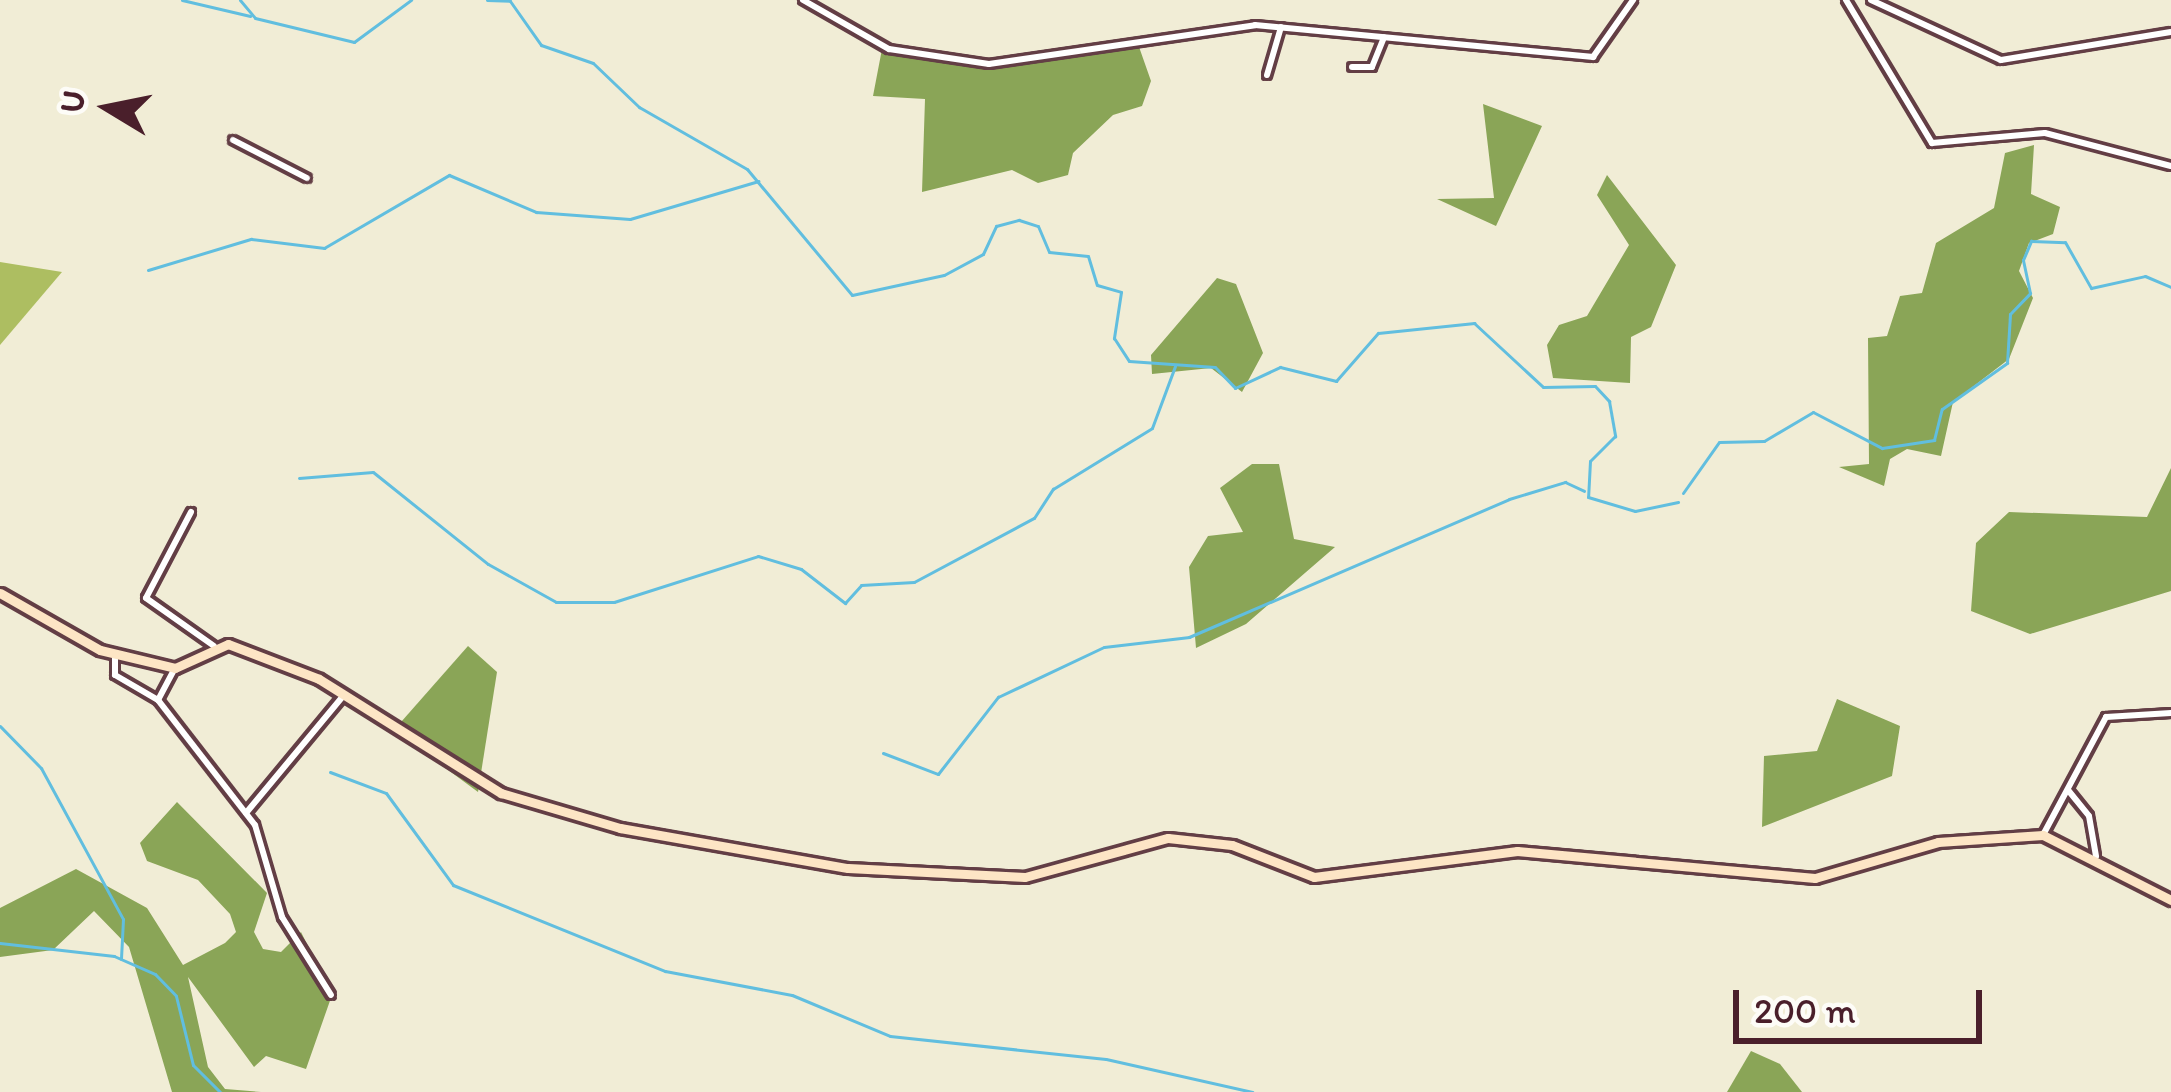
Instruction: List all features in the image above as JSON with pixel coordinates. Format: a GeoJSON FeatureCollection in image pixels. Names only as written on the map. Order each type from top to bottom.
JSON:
{"type":"FeatureCollection","features":[{"type":"Feature","properties":{"kind":"street"},"geometry":{"type":"LineString","coordinates":[[803,0],[889,49],[965,63],[1281,27],[1593,57],[1633,0]]}},
{"type":"Feature","properties":{"kind":"street"},"geometry":{"type":"LineString","coordinates":[[1846,0],[1932,143],[2045,133],[2171,166]]}},
{"type":"Feature","properties":{"kind":"street"},"geometry":{"type":"LineString","coordinates":[[1871,0],[2001,60],[2171,32]]}},
{"type":"Feature","properties":{"kind":"street"},"geometry":{"type":"LineString","coordinates":[[1267,75],[1281,27]]}},
{"type":"Feature","properties":{"kind":"street"},"geometry":{"type":"LineString","coordinates":[[1352,67],[1372,67],[1384,37]]}},
{"type":"Feature","properties":{"kind":"street"},"geometry":{"type":"LineString","coordinates":[[232,140],[307,178]]}},
{"type":"Feature","properties":{"kind":"street"},"geometry":{"type":"LineString","coordinates":[[191,512],[146,598],[214,646],[344,695],[501,794],[664,837],[878,872],[1025,877],[1168,838],[1232,845],[1314,878],[1517,851],[1606,868],[1815,878],[1938,842],[2043,835],[2096,856],[2171,900]]}},
{"type":"Feature","properties":{"kind":"street"},"geometry":{"type":"LineString","coordinates":[[0,593],[74,643],[175,668]]}},
{"type":"Feature","properties":{"kind":"street"},"geometry":{"type":"LineString","coordinates":[[158,700],[175,668],[214,646]]}},
{"type":"Feature","properties":{"kind":"street"},"geometry":{"type":"LineString","coordinates":[[115,652],[115,675],[158,700],[246,813],[290,933],[332,995]]}},
{"type":"Feature","properties":{"kind":"street"},"geometry":{"type":"LineString","coordinates":[[246,813],[344,695]]}},
{"type":"Feature","properties":{"kind":"street"},"geometry":{"type":"LineString","coordinates":[[2043,835],[2111,713],[2171,713]]}},
{"type":"Feature","properties":{"kind":"street"},"geometry":{"type":"LineString","coordinates":[[2068,789],[2089,816],[2096,856]]}},
{"type":"Feature","properties":{"kind":"green space"},"geometry":{"type":"Polygon","coordinates":[[[1138,44],[1151,81],[1142,106],[1113,115],[1073,153],[1068,175],[1038,183],[1012,170],[922,192],[925,99],[873,96],[882,49],[982,66],[1138,44]]]}},
{"type":"Feature","properties":{"kind":"green space"},"geometry":{"type":"Polygon","coordinates":[[[1483,104],[1542,126],[1496,226],[1437,199],[1494,198],[1483,104]]]}},
{"type":"Feature","properties":{"kind":"green space"},"geometry":{"type":"Polygon","coordinates":[[[2034,145],[2031,194],[2060,207],[2053,234],[2029,243],[2019,271],[2033,298],[2009,359],[1953,402],[1941,456],[1907,449],[1890,459],[1884,486],[1839,467],[1869,464],[1868,338],[1887,336],[1900,296],[1922,293],[1936,243],[1994,208],[2005,153],[2034,145]]]}},
{"type":"Feature","properties":{"kind":"green space"},"geometry":{"type":"Polygon","coordinates":[[[1607,175],[1676,265],[1651,327],[1631,337],[1630,383],[1553,378],[1547,345],[1559,325],[1587,316],[1629,245],[1597,195],[1607,175]]]}},
{"type":"Feature","properties":{"kind":"green space"},"geometry":{"type":"Polygon","coordinates":[[[0,262],[62,272],[0,345],[0,262]]]}},
{"type":"Feature","properties":{"kind":"green space"},"geometry":{"type":"Polygon","coordinates":[[[1217,278],[1236,284],[1263,353],[1242,392],[1211,368],[1152,374],[1151,355],[1217,278]]]}},
{"type":"Feature","properties":{"kind":"green space"},"geometry":{"type":"Polygon","coordinates":[[[1252,464],[1279,464],[1294,539],[1335,547],[1246,624],[1196,648],[1189,567],[1208,536],[1243,532],[1220,488],[1252,464]]]}},
{"type":"Feature","properties":{"kind":"green space"},"geometry":{"type":"Polygon","coordinates":[[[2171,468],[2171,591],[2030,634],[1971,611],[1976,543],[2009,512],[2147,517],[2171,468]]]}},
{"type":"Feature","properties":{"kind":"green space"},"geometry":{"type":"Polygon","coordinates":[[[468,646],[497,672],[478,792],[394,730],[468,646]]]}},
{"type":"Feature","properties":{"kind":"green space"},"geometry":{"type":"Polygon","coordinates":[[[1837,699],[1900,726],[1892,776],[1762,827],[1764,756],[1817,751],[1837,699]]]}},
{"type":"Feature","properties":{"kind":"green space"},"geometry":{"type":"Polygon","coordinates":[[[177,802],[267,893],[254,932],[263,949],[281,952],[301,932],[332,995],[306,1069],[266,1056],[254,1067],[188,977],[208,1067],[225,1089],[261,1092],[172,1092],[129,947],[94,911],[53,950],[0,957],[0,908],[76,869],[147,908],[183,965],[225,943],[236,932],[230,914],[198,880],[147,861],[140,843],[177,802]]]}},
{"type":"Feature","properties":{"kind":"green space"},"geometry":{"type":"Polygon","coordinates":[[[1751,1051],[1780,1064],[1802,1092],[1727,1092],[1751,1051]]]}},
{"type":"Feature","properties":{"kind":"waterway"},"geometry":{"type":"LineString","coordinates":[[182,0],[250,16]]}},
{"type":"Feature","properties":{"kind":"waterway"},"geometry":{"type":"LineString","coordinates":[[240,0],[255,18],[354,42],[411,0]]}},
{"type":"Feature","properties":{"kind":"waterway"},"geometry":{"type":"LineString","coordinates":[[487,0],[510,1],[541,45],[593,63],[639,107],[747,169],[852,295],[944,275],[983,254],[996,226],[1019,220],[1038,226],[1049,252],[1088,256],[1097,285],[1121,292],[1114,338],[1129,361],[1215,367],[1235,388],[1280,367],[1336,381],[1378,333],[1474,323],[1543,387],[1595,386],[1609,401],[1615,436],[1590,461],[1588,497],[1635,511],[1678,502]]}},
{"type":"Feature","properties":{"kind":"waterway"},"geometry":{"type":"LineString","coordinates":[[148,270],[251,239],[324,248],[449,175],[536,212],[630,219],[758,181]]}},
{"type":"Feature","properties":{"kind":"waterway"},"geometry":{"type":"LineString","coordinates":[[1683,493],[1719,442],[1764,441],[1813,412],[1882,448],[1934,440],[1942,409],[2007,363],[2010,314],[2030,293],[2023,260],[2031,241],[2065,242],[2091,288],[2145,276],[2171,287]]}},
{"type":"Feature","properties":{"kind":"waterway"},"geometry":{"type":"LineString","coordinates":[[299,478],[373,472],[488,564],[556,602],[614,602],[758,556],[801,569],[845,603],[861,585],[914,582],[1034,518],[1053,489],[1152,428],[1175,366]]}},
{"type":"Feature","properties":{"kind":"waterway"},"geometry":{"type":"LineString","coordinates":[[883,753],[938,774],[998,697],[1104,647],[1189,637],[1509,499],[1565,482],[1584,491]]}},
{"type":"Feature","properties":{"kind":"waterway"},"geometry":{"type":"LineString","coordinates":[[0,726],[41,768],[123,919],[121,959]]}},
{"type":"Feature","properties":{"kind":"waterway"},"geometry":{"type":"LineString","coordinates":[[330,772],[386,793],[453,885],[665,971],[792,995],[890,1036],[1106,1059],[1252,1092]]}},
{"type":"Feature","properties":{"kind":"waterway"},"geometry":{"type":"LineString","coordinates":[[0,943],[114,956],[155,974],[176,996],[193,1065],[220,1092]]}}]}
